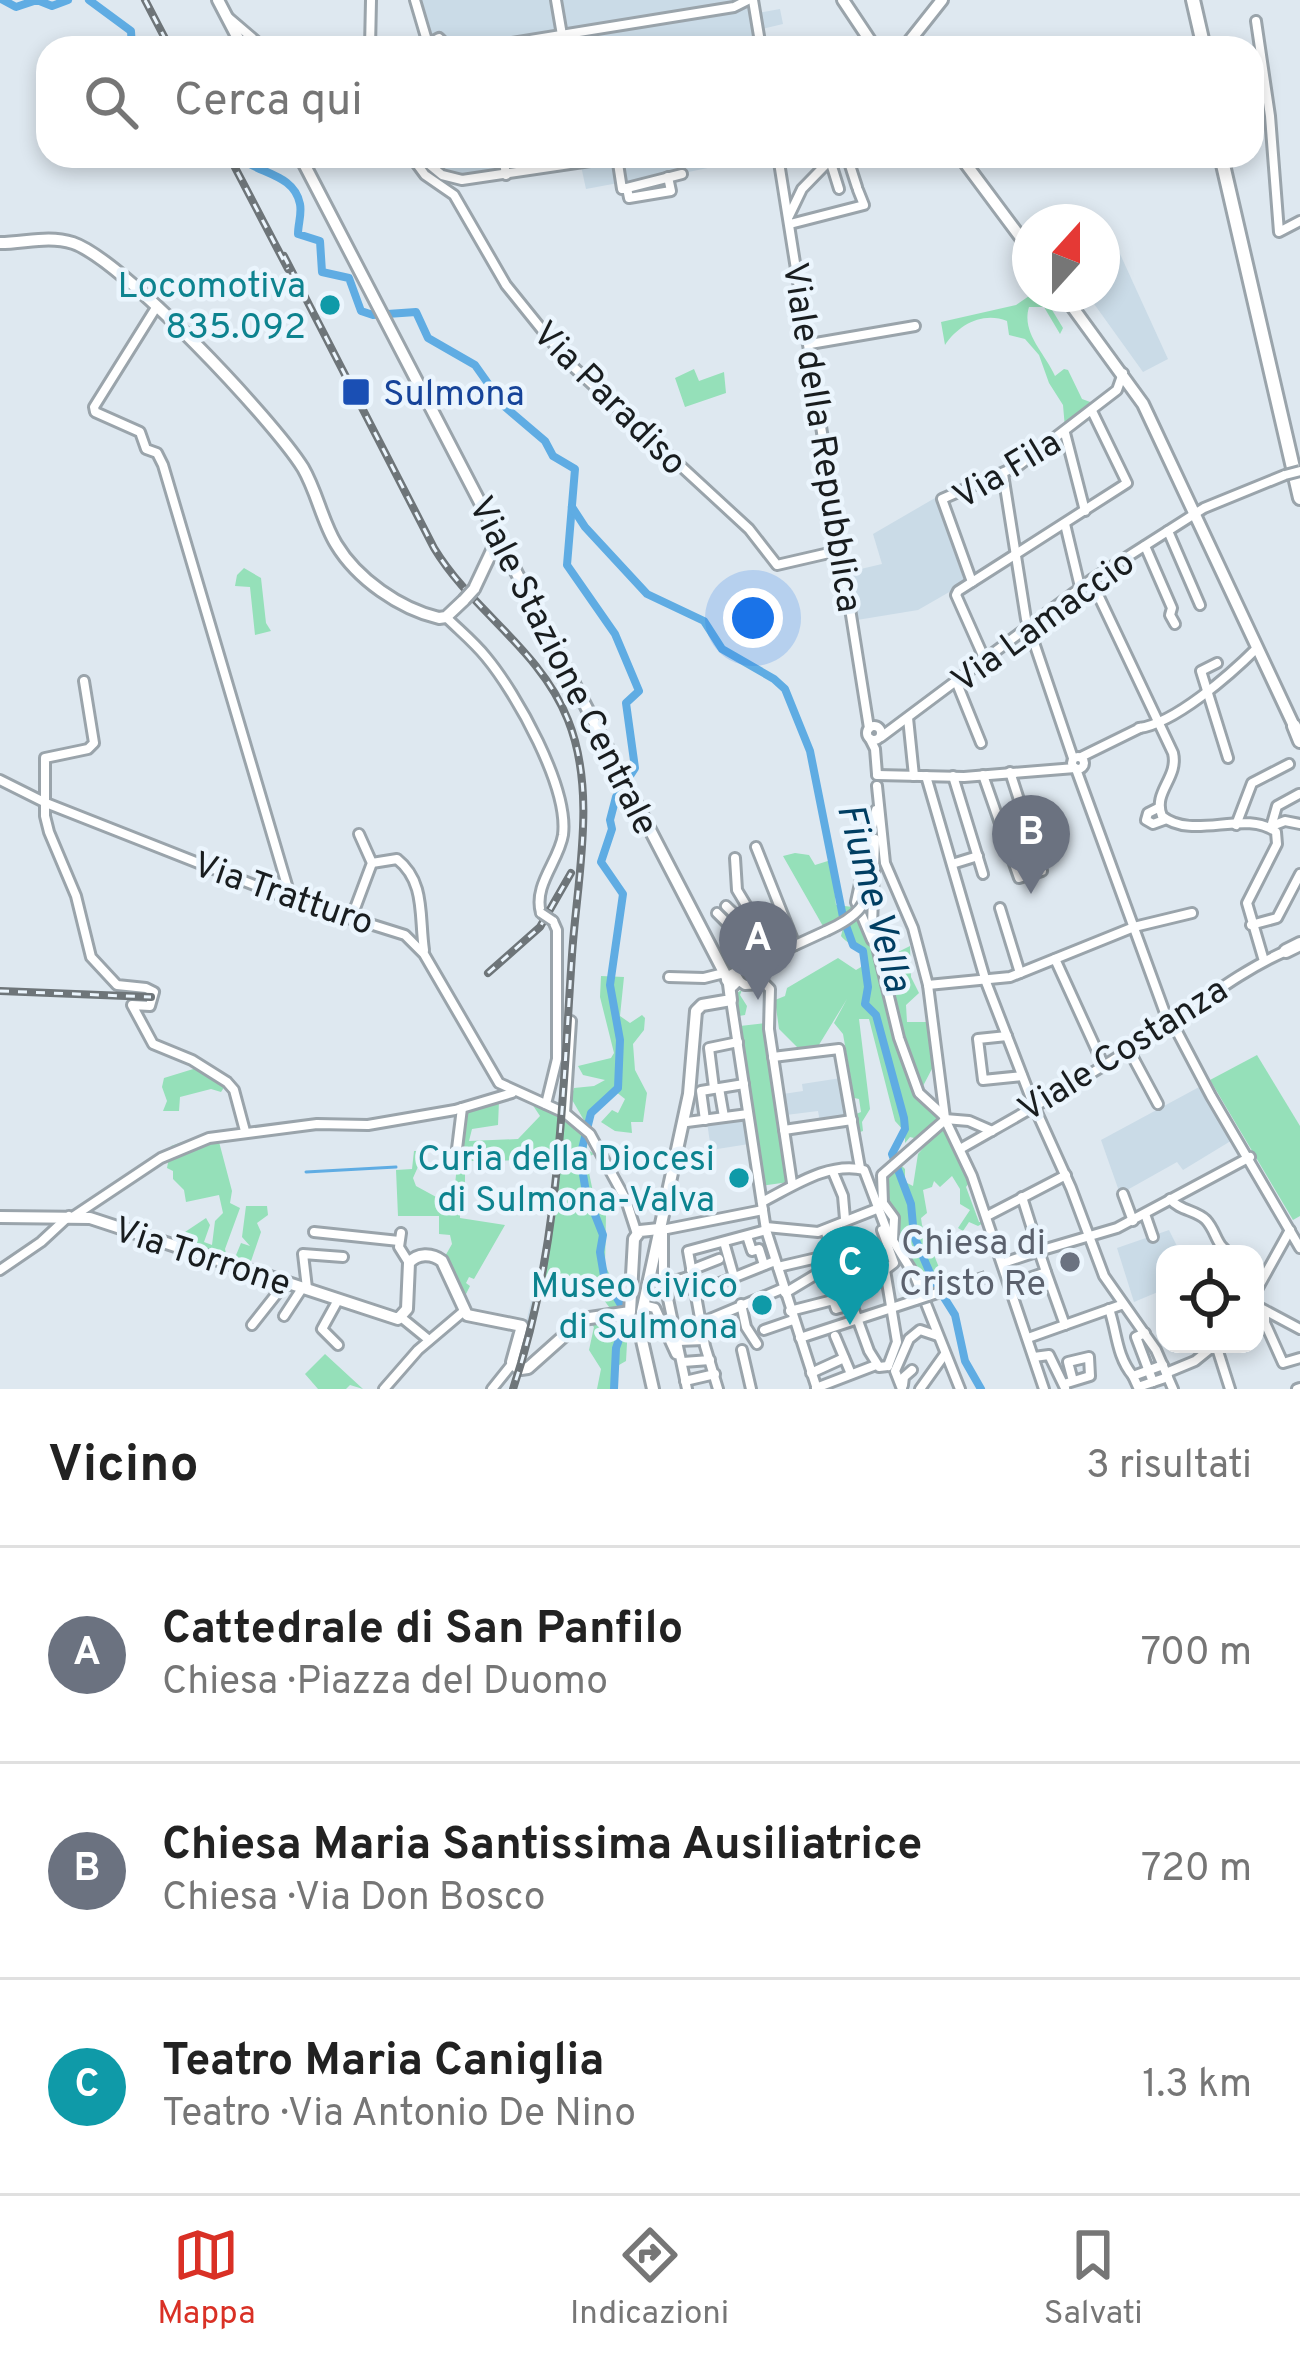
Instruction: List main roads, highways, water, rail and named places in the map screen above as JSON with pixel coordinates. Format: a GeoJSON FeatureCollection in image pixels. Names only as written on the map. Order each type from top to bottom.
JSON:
{"type":"FeatureCollection","features":[{"type":"Feature","properties":{"kind":"highway"},"geometry":{"type":"LineString","coordinates":[[1190,0],[1198,36]]}},
{"type":"Feature","properties":{"kind":"highway"},"geometry":{"type":"LineString","coordinates":[[1228,168],[1295,473]]}},
{"type":"Feature","properties":{"kind":"highway"},"geometry":{"type":"LineString","coordinates":[[1228,168],[1300,498]]}},
{"type":"Feature","properties":{"kind":"main road"},"geometry":{"type":"LineString","coordinates":[[218,0],[237,36]]}},
{"type":"Feature","properties":{"kind":"main road"},"geometry":{"type":"LineString","coordinates":[[916,36],[942,0]]}},
{"type":"Feature","properties":{"kind":"main road"},"geometry":{"type":"LineString","coordinates":[[845,3],[871,36]]}},
{"type":"Feature","properties":{"kind":"main road","name":"Viale Stazione Centrale"},"geometry":{"type":"LineString","coordinates":[[306,168],[732,980],[697,1008],[688,1101],[664,1229]]}},
{"type":"Feature","properties":{"kind":"main road"},"geometry":{"type":"LineString","coordinates":[[969,168],[1012,226]]}},
{"type":"Feature","properties":{"kind":"main road"},"geometry":{"type":"LineString","coordinates":[[0,243],[53,239],[88,249],[157,306],[294,456],[336,544],[382,592],[429,616],[446,617],[474,590],[498,538]]}},
{"type":"Feature","properties":{"kind":"main road"},"geometry":{"type":"LineString","coordinates":[[1077,312],[1143,404],[1198,512],[1298,734]]}},
{"type":"Feature","properties":{"kind":"main road","name":"Via Torrone"},"geometry":{"type":"LineString","coordinates":[[0,1216],[72,1216],[388,1317],[402,1318],[407,1309],[409,1263],[421,1255],[439,1258],[464,1311],[472,1317],[521,1326],[516,1366],[528,1368],[583,1319],[623,1314],[633,1308],[633,1244],[637,1234],[664,1229]]}},
{"type":"Feature","properties":{"kind":"main road"},"geometry":{"type":"LineString","coordinates":[[652,1389],[641,1336],[643,1305],[664,1229]]}},
{"type":"Feature","properties":{"kind":"waterway"},"geometry":{"type":"LineString","coordinates":[[3,0],[16,7],[37,0],[52,6],[68,0]]}},
{"type":"Feature","properties":{"kind":"waterway"},"geometry":{"type":"LineString","coordinates":[[89,0],[131,31],[131,36]]}},
{"type":"Feature","properties":{"kind":"waterway"},"geometry":{"type":"LineString","coordinates":[[258,168],[283,180],[296,194],[301,212],[298,234],[320,241],[322,272],[349,278],[361,311],[373,315],[416,312],[428,338],[475,365],[504,406],[545,441],[553,456],[575,469],[567,565],[615,634],[639,691],[626,703],[635,768],[616,797],[601,862],[623,894],[610,985],[620,1040],[618,1088],[591,1113],[580,1157],[586,1192],[603,1235],[604,1276],[624,1310],[614,1389]]}},
{"type":"Feature","properties":{"kind":"waterway","name":"Fiume Vella"},"geometry":{"type":"LineString","coordinates":[[572,507],[647,594],[704,621],[722,649],[785,689],[810,751],[843,917],[853,945],[863,951],[868,987],[865,1004],[876,1015],[904,1118],[905,1129],[892,1154],[911,1204],[914,1236],[955,1315],[965,1361],[981,1389]]}},
{"type":"Feature","properties":{"kind":"waterway"},"geometry":{"type":"LineString","coordinates":[[306,1172],[396,1167]]}},
{"type":"Feature","properties":{"kind":"railway"},"geometry":{"type":"LineString","coordinates":[[145,0],[164,36]]}},
{"type":"Feature","properties":{"kind":"railway"},"geometry":{"type":"LineString","coordinates":[[235,168],[288,269]]}},
{"type":"Feature","properties":{"kind":"railway"},"geometry":{"type":"LineString","coordinates":[[284,256],[434,548],[541,672],[568,720],[577,748],[583,836],[556,1174],[541,1283],[513,1389]]}},
{"type":"Feature","properties":{"kind":"railway"},"geometry":{"type":"LineString","coordinates":[[488,973],[540,927],[571,873]]}},
{"type":"Feature","properties":{"kind":"railway"},"geometry":{"type":"LineString","coordinates":[[0,991],[151,997]]}},
{"type":"Feature","properties":{"kind":"place","name":"Locomotiva 835.092"},"geometry":{"type":"Point","coordinates":[330,305]}},
{"type":"Feature","properties":{"kind":"place","name":"Sulmona"},"geometry":{"type":"Point","coordinates":[356,392]}},
{"type":"Feature","properties":{"kind":"place","name":"Chiesa Maria Santissima Ausiliatrice"},"geometry":{"type":"Point","coordinates":[1031,894]}},
{"type":"Feature","properties":{"kind":"place","name":"Cattedrale di San Panfilo"},"geometry":{"type":"Point","coordinates":[758,1000]}},
{"type":"Feature","properties":{"kind":"place","name":"Curia della Diocesi di Sulmona-Valva"},"geometry":{"type":"Point","coordinates":[739,1178]}},
{"type":"Feature","properties":{"kind":"place","name":"Chiesa di Cristo Re"},"geometry":{"type":"Point","coordinates":[1070,1262]}},
{"type":"Feature","properties":{"kind":"place","name":"Museo civico di Sulmona"},"geometry":{"type":"Point","coordinates":[762,1305]}},
{"type":"Feature","properties":{"kind":"place","name":"Teatro Maria Caniglia"},"geometry":{"type":"Point","coordinates":[850,1325]}}]}
